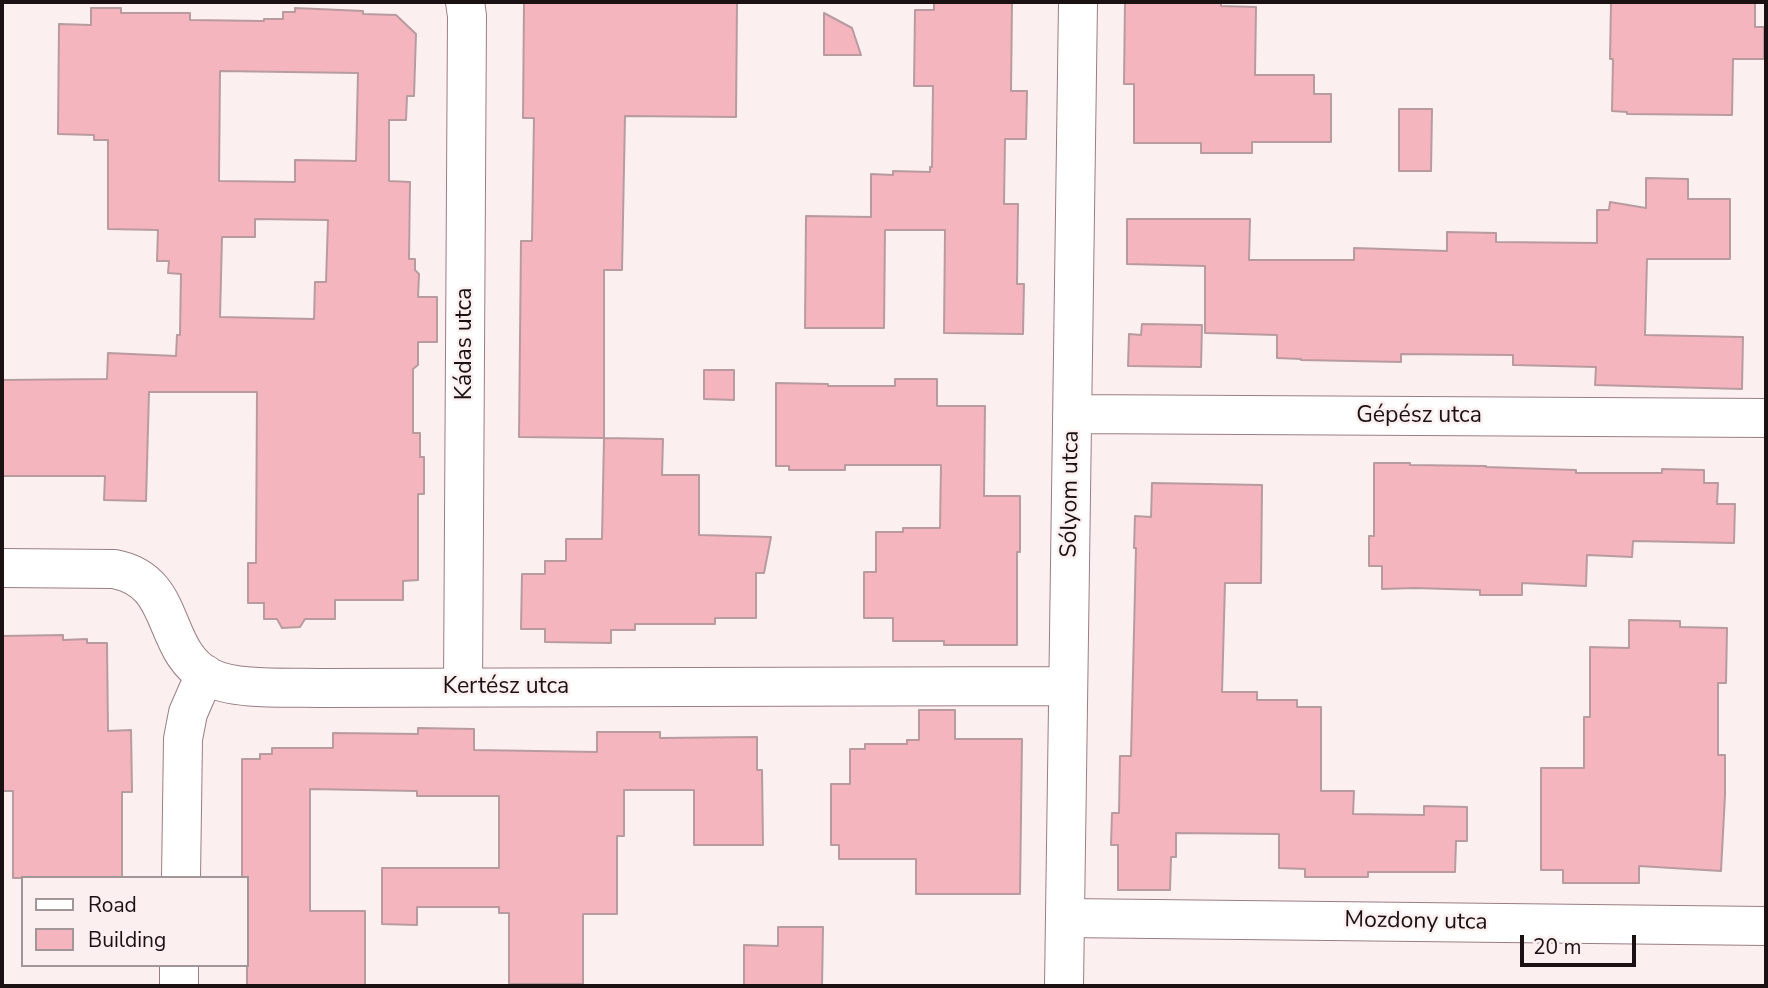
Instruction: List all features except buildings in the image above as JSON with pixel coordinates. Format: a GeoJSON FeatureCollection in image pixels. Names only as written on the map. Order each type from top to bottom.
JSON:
{"type":"FeatureCollection","features":[{"type":"Feature","properties":{"kind":"street","name":"Kádas utca"},"geometry":{"type":"LineString","coordinates":[[463,687],[465,2]]}},
{"type":"Feature","properties":{"kind":"street","name":"Sólyom utca"},"geometry":{"type":"LineString","coordinates":[[1064,986],[1078,2]]}},
{"type":"Feature","properties":{"kind":"street","name":"Gépész utca"},"geometry":{"type":"LineString","coordinates":[[1072,414],[1766,418]]}},
{"type":"Feature","properties":{"kind":"street","name":"Kertész utca"},"geometry":{"type":"LineString","coordinates":[[2,568],[114,569],[131,573],[159,598],[181,650],[189,662],[216,680],[230,684],[320,688],[1067,686]]}},
{"type":"Feature","properties":{"kind":"street"},"geometry":{"type":"LineString","coordinates":[[180,876],[183,739],[188,713],[205,674]]}},
{"type":"Feature","properties":{"kind":"street","name":"Mozdony utca"},"geometry":{"type":"LineString","coordinates":[[1066,918],[1766,926]]}},
{"type":"Feature","properties":{"kind":"street"},"geometry":{"type":"LineString","coordinates":[[179,967],[179,986]]}}]}
